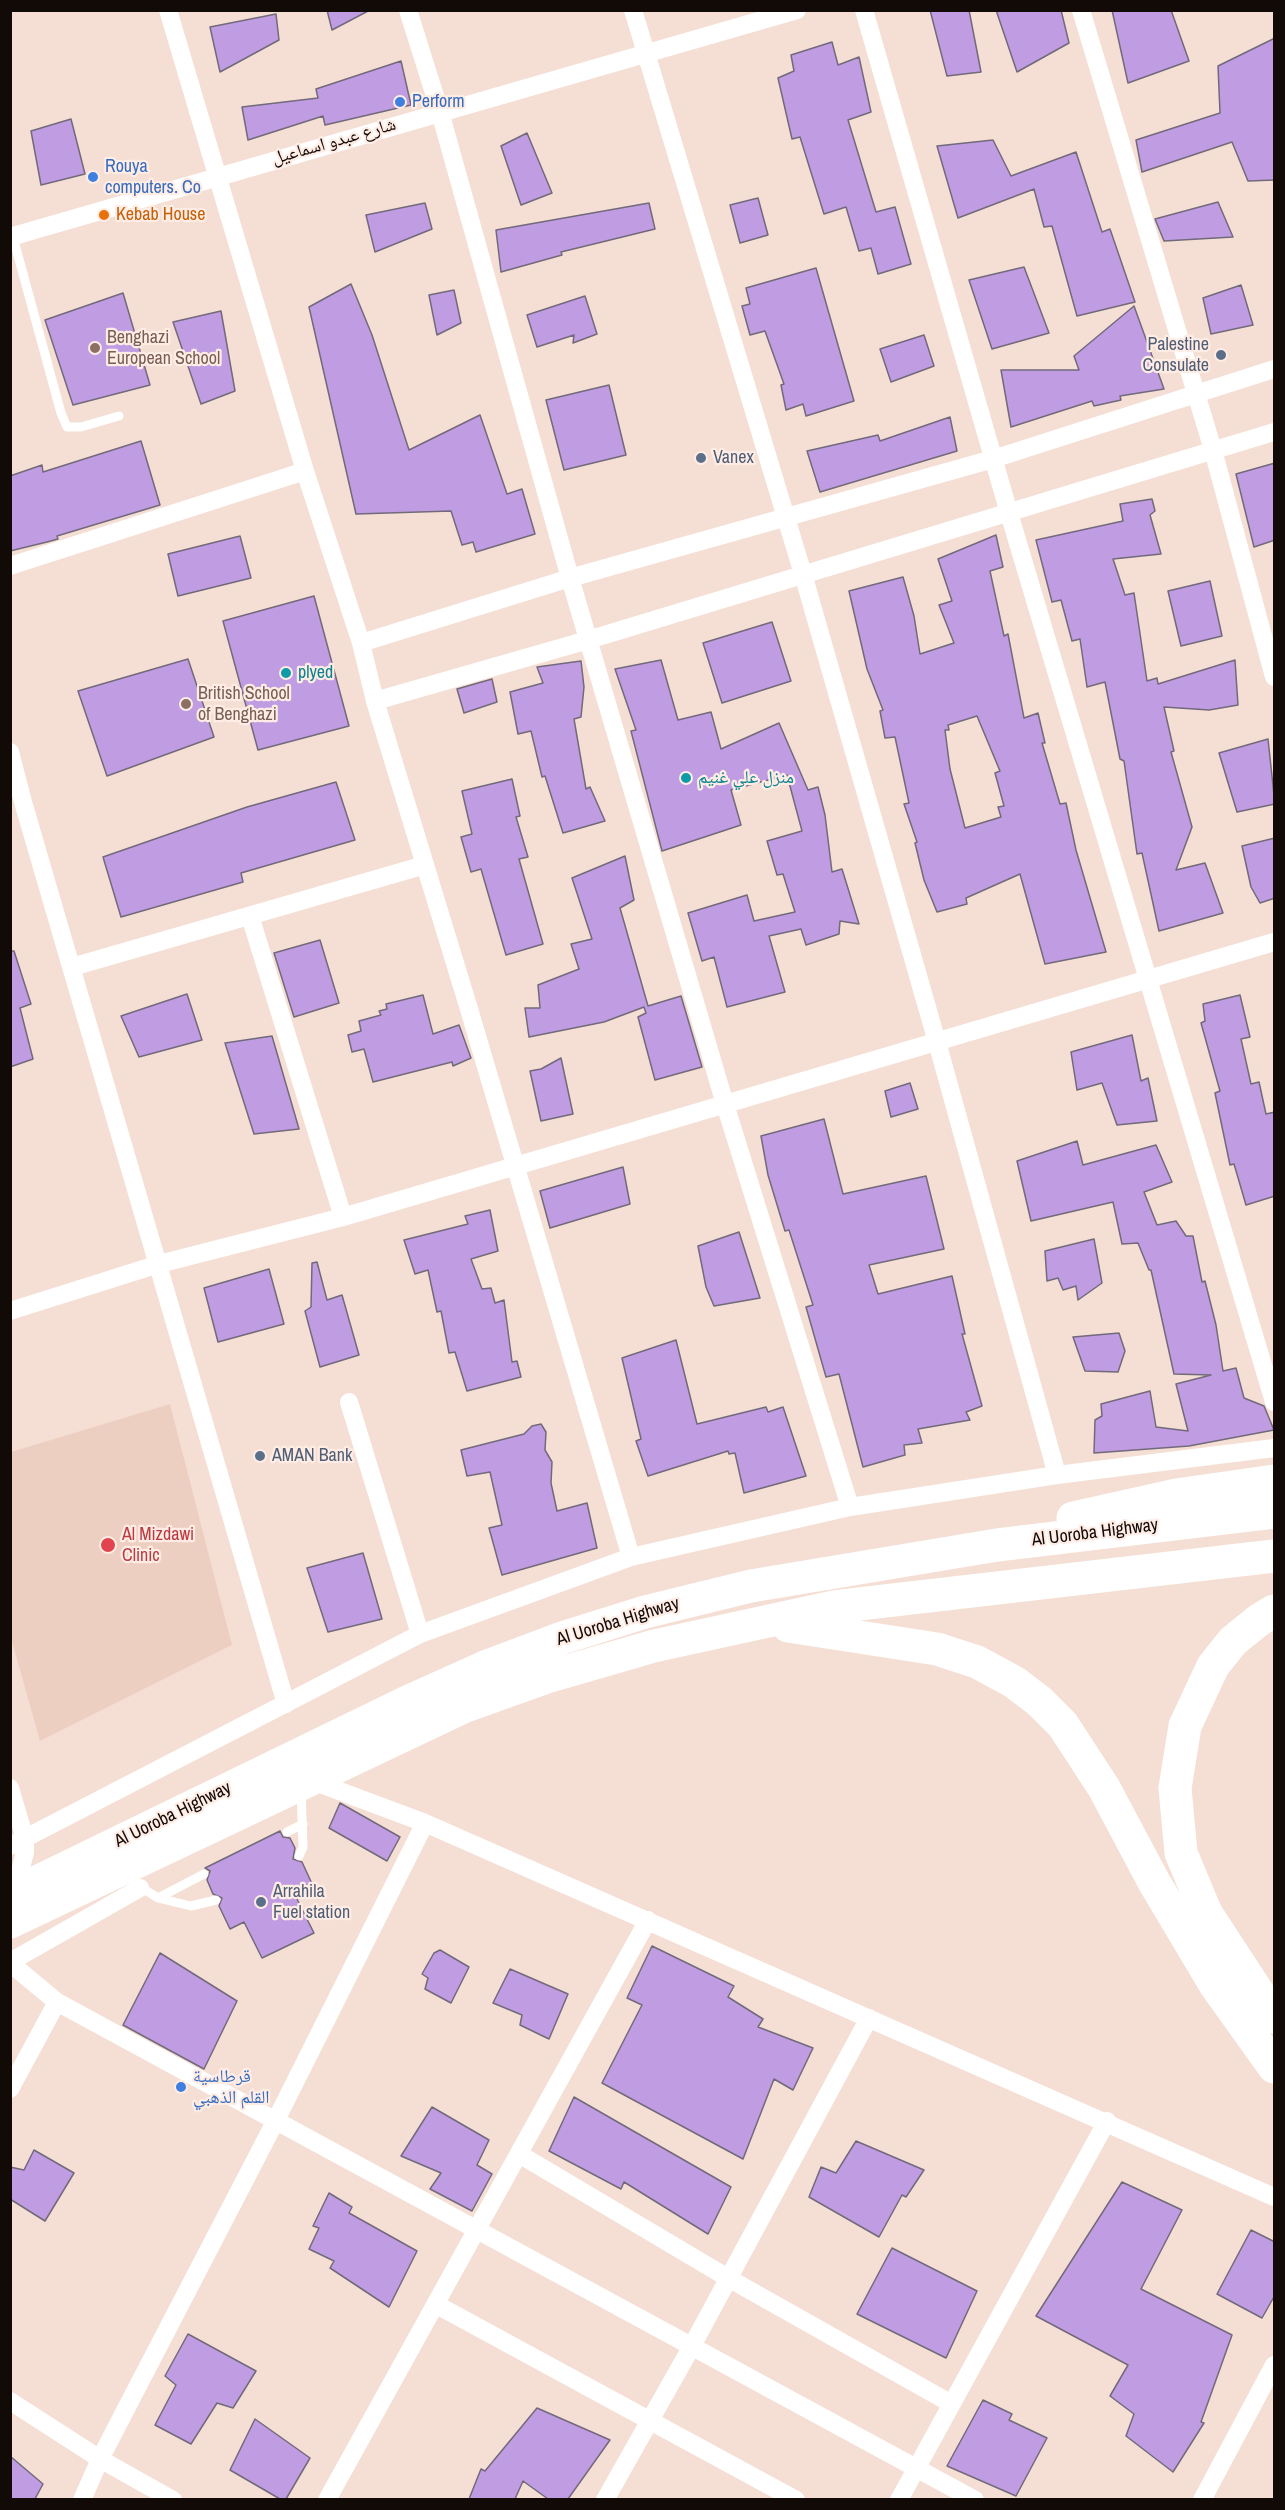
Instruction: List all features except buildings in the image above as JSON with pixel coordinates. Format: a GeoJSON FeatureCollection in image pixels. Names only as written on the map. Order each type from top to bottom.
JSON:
{"type":"FeatureCollection","features":[{"type":"Feature","properties":{"kind":"highway"},"geometry":{"type":"LineString","coordinates":[[997,1545],[1062,1522],[1126,1505],[1176,1495],[1275,1481]]}},
{"type":"Feature","properties":{"kind":"highway","name":"Al Uoroba Highway"},"geometry":{"type":"LineString","coordinates":[[10,1893],[407,1702],[485,1667],[562,1638],[645,1612],[751,1586],[997,1545],[1275,1512]]}},
{"type":"Feature","properties":{"kind":"highway","name":"Al Uoroba Highway"},"geometry":{"type":"LineString","coordinates":[[10,1922],[134,1877],[305,1782],[463,1707],[547,1677],[654,1646],[873,1601],[1275,1556]]}},
{"type":"Feature","properties":{"kind":"highway"},"geometry":{"type":"LineString","coordinates":[[1275,1611],[1259,1620],[1233,1641],[1213,1666],[1185,1726],[1175,1788],[1181,1853],[1206,1913],[1275,2017]]}},
{"type":"Feature","properties":{"kind":"highway"},"geometry":{"type":"LineString","coordinates":[[762,1623],[937,1649],[977,1662],[1014,1682],[1040,1701],[1069,1734],[1104,1788],[1154,1882],[1216,1986],[1275,2067]]}},
{"type":"Feature","properties":{"kind":"street"},"geometry":{"type":"LineString","coordinates":[[168,10],[305,471],[361,643],[375,701],[630,1557]]}},
{"type":"Feature","properties":{"kind":"street"},"geometry":{"type":"LineString","coordinates":[[408,10],[441,112],[570,578],[724,1104],[850,1507]]}},
{"type":"Feature","properties":{"kind":"street"},"geometry":{"type":"LineString","coordinates":[[633,10],[803,574],[937,1042],[1057,1475]]}},
{"type":"Feature","properties":{"kind":"street","name":"شارع عبدو اسماعيل"},"geometry":{"type":"LineString","coordinates":[[12,237],[216,176],[797,10]]}},
{"type":"Feature","properties":{"kind":"street"},"geometry":{"type":"LineString","coordinates":[[864,10],[993,459],[1275,1402]]}},
{"type":"Feature","properties":{"kind":"street"},"geometry":{"type":"LineString","coordinates":[[1081,10],[1213,450],[1275,677]]}},
{"type":"Feature","properties":{"kind":"street"},"geometry":{"type":"LineString","coordinates":[[361,643],[570,578],[993,459],[1275,369]]}},
{"type":"Feature","properties":{"kind":"street"},"geometry":{"type":"LineString","coordinates":[[375,701],[588,640],[1275,432]]}},
{"type":"Feature","properties":{"kind":"street"},"geometry":{"type":"LineString","coordinates":[[10,566],[305,471]]}},
{"type":"Feature","properties":{"kind":"street"},"geometry":{"type":"LineString","coordinates":[[10,752],[17,804],[72,967],[286,1704]]}},
{"type":"Feature","properties":{"kind":"street"},"geometry":{"type":"LineString","coordinates":[[72,967],[425,865]]}},
{"type":"Feature","properties":{"kind":"street"},"geometry":{"type":"LineString","coordinates":[[250,916],[343,1217]]}},
{"type":"Feature","properties":{"kind":"street"},"geometry":{"type":"LineString","coordinates":[[10,1311],[159,1264],[343,1217],[1149,977],[1275,942]]}},
{"type":"Feature","properties":{"kind":"street"},"geometry":{"type":"LineString","coordinates":[[349,1402],[420,1634]]}},
{"type":"Feature","properties":{"kind":"street"},"geometry":{"type":"LineString","coordinates":[[18,1843],[420,1634],[630,1557],[850,1507],[1057,1475],[1275,1448]]}},
{"type":"Feature","properties":{"kind":"street"},"geometry":{"type":"LineString","coordinates":[[305,1782],[425,1823],[1107,2121],[1275,2197]]}},
{"type":"Feature","properties":{"kind":"street"},"geometry":{"type":"LineString","coordinates":[[10,1788],[23,1865],[10,1893]]}},
{"type":"Feature","properties":{"kind":"street"},"geometry":{"type":"LineString","coordinates":[[82,2499],[100,2459],[275,2122],[425,1823]]}},
{"type":"Feature","properties":{"kind":"street"},"geometry":{"type":"LineString","coordinates":[[134,1877],[10,1963],[57,2002],[975,2499]]}},
{"type":"Feature","properties":{"kind":"street"},"geometry":{"type":"LineString","coordinates":[[327,2499],[437,2305],[648,1920]]}},
{"type":"Feature","properties":{"kind":"street"},"geometry":{"type":"LineString","coordinates":[[10,2090],[57,2002]]}},
{"type":"Feature","properties":{"kind":"street"},"geometry":{"type":"LineString","coordinates":[[605,2499],[692,2346],[869,2018]]}},
{"type":"Feature","properties":{"kind":"street"},"geometry":{"type":"LineString","coordinates":[[899,2499],[1107,2121]]}},
{"type":"Feature","properties":{"kind":"street"},"geometry":{"type":"LineString","coordinates":[[519,2154],[728,2278],[950,2403]]}},
{"type":"Feature","properties":{"kind":"street"},"geometry":{"type":"LineString","coordinates":[[437,2305],[796,2499]]}},
{"type":"Feature","properties":{"kind":"street"},"geometry":{"type":"LineString","coordinates":[[1202,2499],[1275,2365]]}},
{"type":"Feature","properties":{"kind":"street"},"geometry":{"type":"LineString","coordinates":[[10,2401],[100,2459],[173,2499]]}},
{"type":"Feature","properties":{"kind":"lane"},"geometry":{"type":"LineString","coordinates":[[12,237],[61,413],[67,427],[81,427],[119,416]]}},
{"type":"Feature","properties":{"kind":"lane"},"geometry":{"type":"LineString","coordinates":[[299,1856],[303,1847],[305,1782]]}},
{"type":"Feature","properties":{"kind":"lane"},"geometry":{"type":"LineString","coordinates":[[287,1832],[303,1824]]}},
{"type":"Feature","properties":{"kind":"lane"},"geometry":{"type":"LineString","coordinates":[[158,1898],[204,1874]]}},
{"type":"Feature","properties":{"kind":"lane"},"geometry":{"type":"LineString","coordinates":[[134,1877],[158,1898],[191,1906],[216,1900]]}},
{"type":"Feature","properties":{"kind":"shaded area","name":"Al Mizdawi Clinic"},"geometry":{"type":"Polygon","coordinates":[[[170,1404],[232,1645],[40,1741],[11,1638],[11,1452],[170,1404]]]}},
{"type":"Feature","properties":{"kind":"place","name":"Perform"},"geometry":{"type":"Point","coordinates":[400,102]}},
{"type":"Feature","properties":{"kind":"place","name":"Rouya computers. Co"},"geometry":{"type":"Point","coordinates":[93,177]}},
{"type":"Feature","properties":{"kind":"place","name":"Kebab House"},"geometry":{"type":"Point","coordinates":[104,215]}},
{"type":"Feature","properties":{"kind":"place","name":"Benghazi European School"},"geometry":{"type":"Point","coordinates":[95,348]}},
{"type":"Feature","properties":{"kind":"place","name":"Palestine Consulate"},"geometry":{"type":"Point","coordinates":[1221,355]}},
{"type":"Feature","properties":{"kind":"place","name":"Vanex"},"geometry":{"type":"Point","coordinates":[701,458]}},
{"type":"Feature","properties":{"kind":"place","name":"plyed"},"geometry":{"type":"Point","coordinates":[286,673]}},
{"type":"Feature","properties":{"kind":"place","name":"British School of Benghazi"},"geometry":{"type":"Point","coordinates":[186,704]}},
{"type":"Feature","properties":{"kind":"place","name":"منزل علي غنيم"},"geometry":{"type":"Point","coordinates":[686,778]}},
{"type":"Feature","properties":{"kind":"place","name":"AMAN Bank"},"geometry":{"type":"Point","coordinates":[260,1456]}},
{"type":"Feature","properties":{"kind":"place","name":"Al Mizdawi Clinic"},"geometry":{"type":"Point","coordinates":[108,1545]}},
{"type":"Feature","properties":{"kind":"place","name":"Arrahila Fuel station"},"geometry":{"type":"Point","coordinates":[261,1902]}},
{"type":"Feature","properties":{"kind":"place","name":"قرطاسية القلم الذهبي"},"geometry":{"type":"Point","coordinates":[181,2087]}}]}
